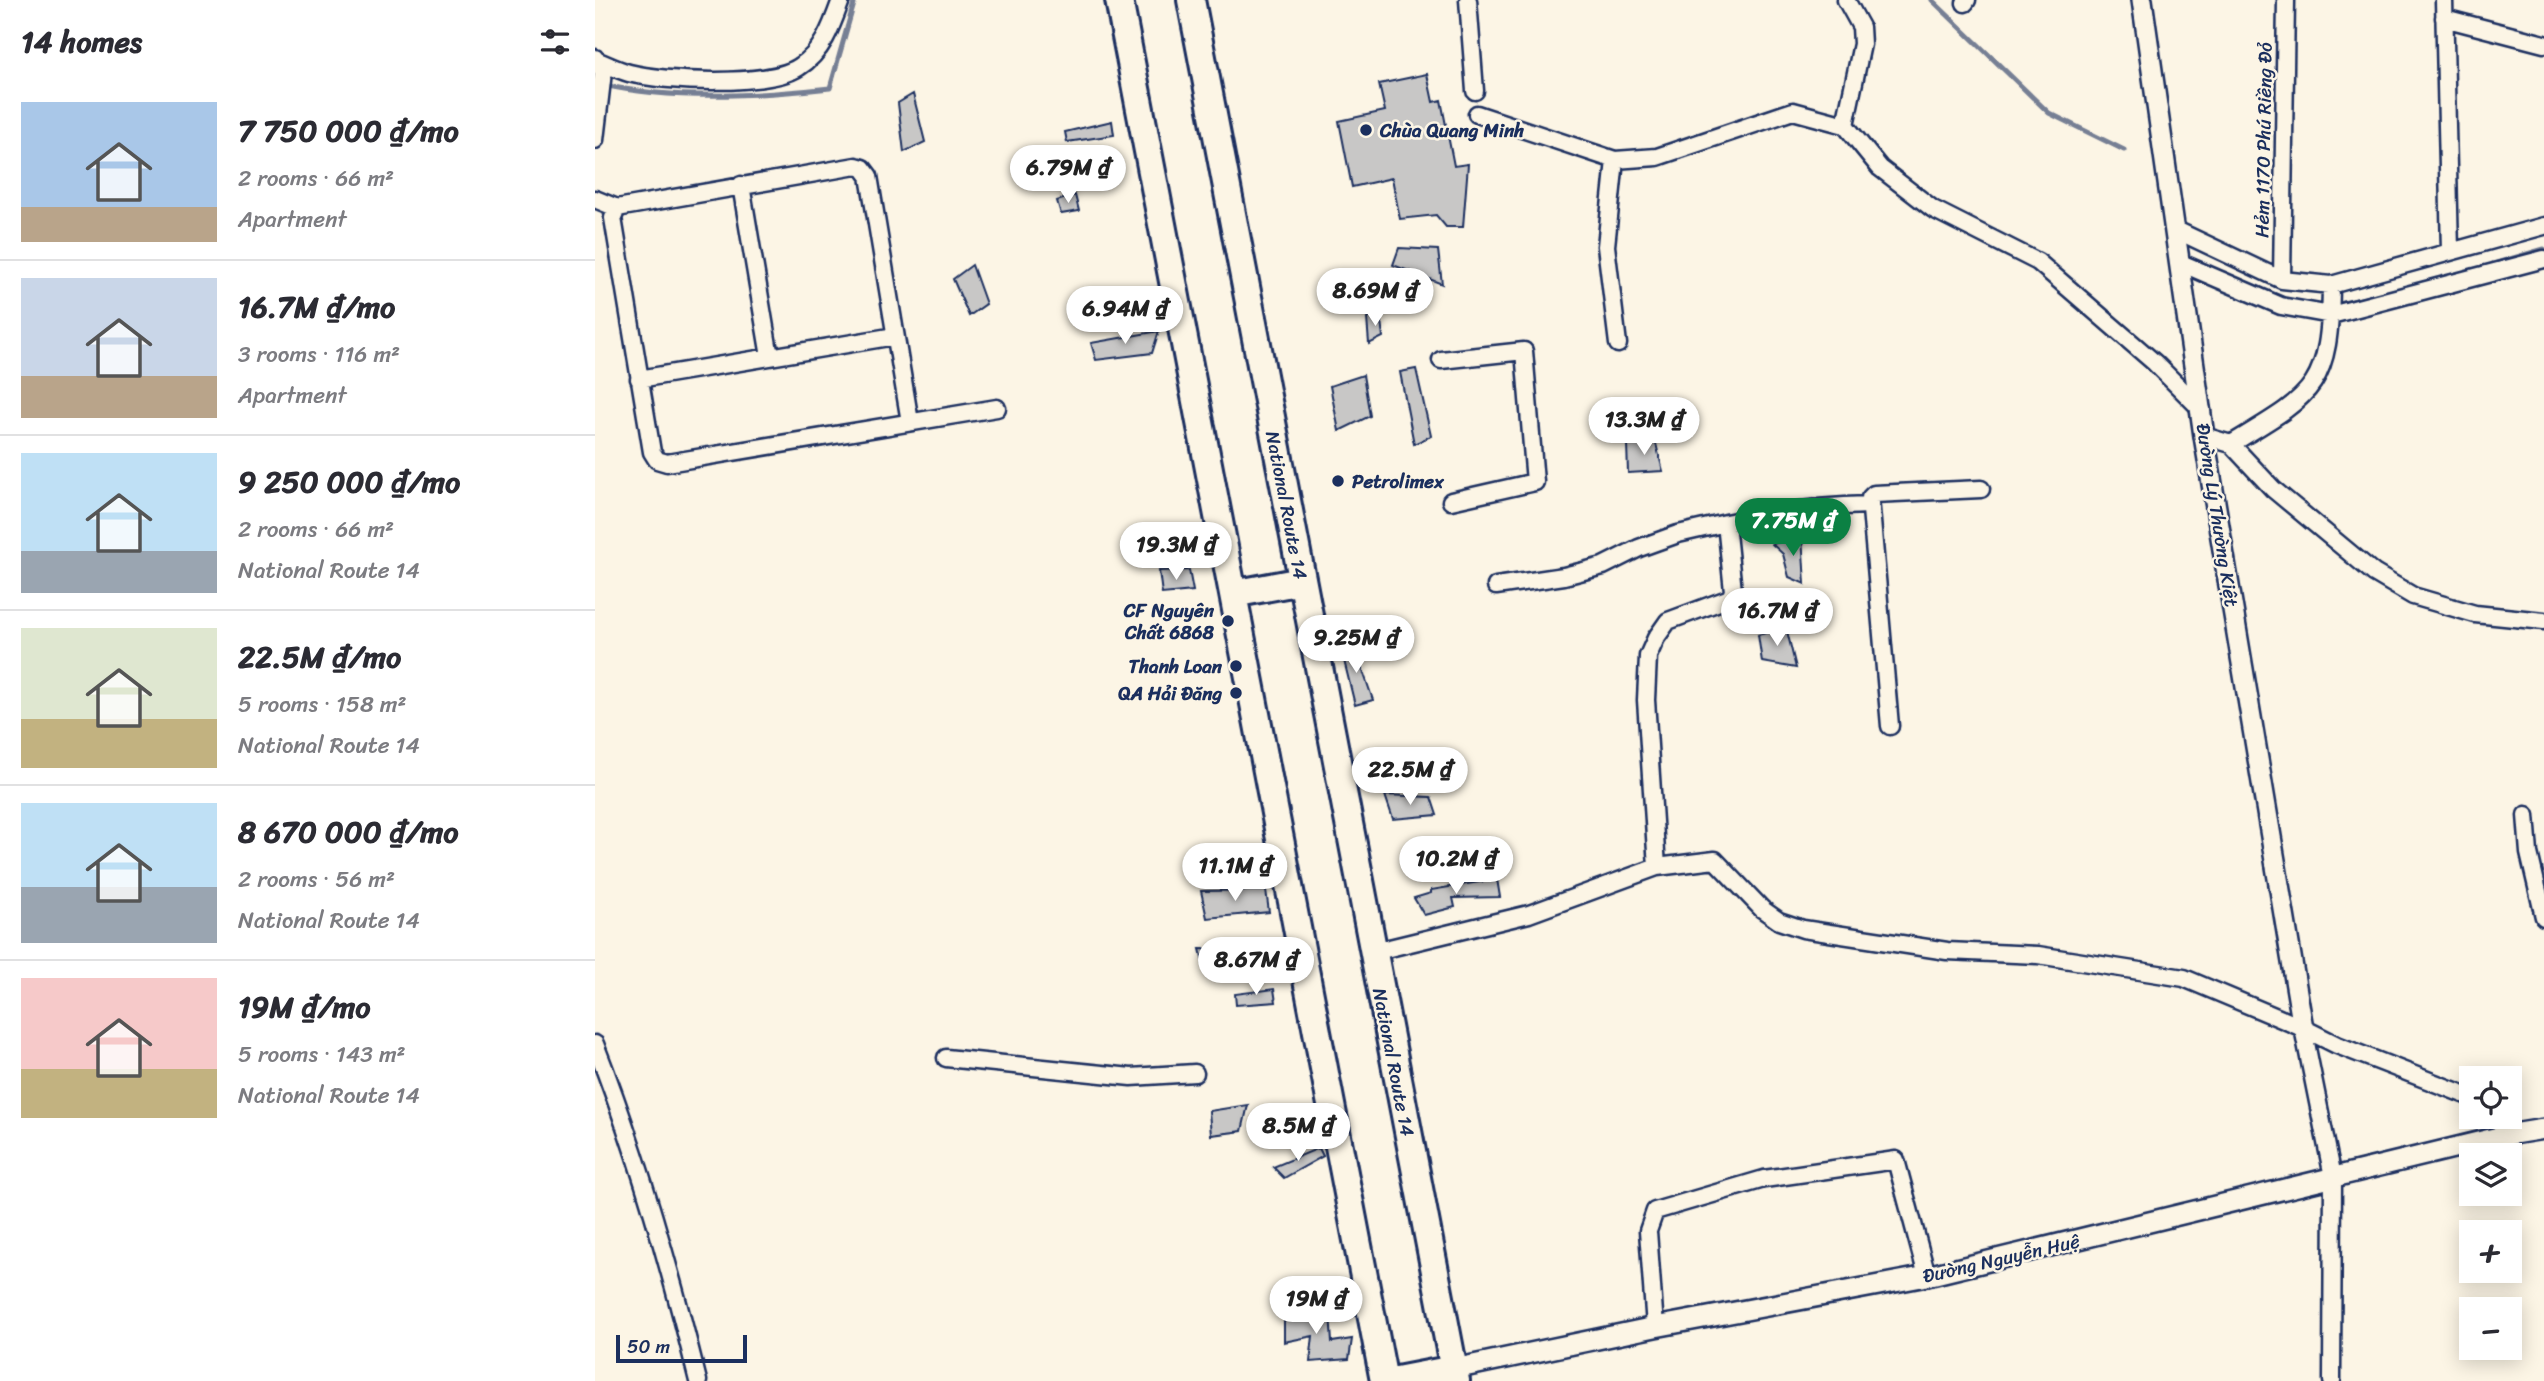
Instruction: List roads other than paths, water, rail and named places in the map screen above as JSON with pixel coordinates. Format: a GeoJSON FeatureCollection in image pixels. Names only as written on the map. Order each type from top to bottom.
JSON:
{"type":"FeatureCollection","features":[{"type":"Feature","properties":{"kind":"highway"},"geometry":{"type":"LineString","coordinates":[[1119,0],[1384,1381]]}},
{"type":"Feature","properties":{"kind":"highway","name":"National Route 14"},"geometry":{"type":"LineString","coordinates":[[1191,0],[1455,1375]]}},
{"type":"Feature","properties":{"kind":"highway"},"geometry":{"type":"LineString","coordinates":[[1233,594],[1302,581]]}},
{"type":"Feature","properties":{"kind":"highway"},"geometry":{"type":"LineString","coordinates":[[1392,1381],[1455,1375]]}},
{"type":"Feature","properties":{"kind":"street"},"geometry":{"type":"LineString","coordinates":[[595,140],[599,72],[693,81],[774,77],[798,68],[811,58],[829,34],[841,0]]}},
{"type":"Feature","properties":{"kind":"street"},"geometry":{"type":"LineString","coordinates":[[1468,0],[1475,91]]}},
{"type":"Feature","properties":{"kind":"street"},"geometry":{"type":"LineString","coordinates":[[1845,125],[1863,44],[1861,27],[1846,0]]}},
{"type":"Feature","properties":{"kind":"street","name":"Đường Lý Thường Kiệt"},"geometry":{"type":"LineString","coordinates":[[2142,0],[2174,229],[2182,263],[2204,436],[2304,1028]]}},
{"type":"Feature","properties":{"kind":"street","name":"Hẻm 1170 Phú Riềng Đỏ"},"geometry":{"type":"LineString","coordinates":[[2281,280],[2286,0]]}},
{"type":"Feature","properties":{"kind":"street"},"geometry":{"type":"LineString","coordinates":[[2444,0],[2450,251]]}},
{"type":"Feature","properties":{"kind":"street"},"geometry":{"type":"LineString","coordinates":[[2444,18],[2544,44]]}},
{"type":"Feature","properties":{"kind":"street"},"geometry":{"type":"LineString","coordinates":[[1477,114],[1615,160],[1657,158],[1793,111],[1845,125],[1880,168],[1933,209],[2038,262],[2155,363],[2201,410]]}},
{"type":"Feature","properties":{"kind":"street"},"geometry":{"type":"LineString","coordinates":[[1615,160],[1606,246],[1618,344]]}},
{"type":"Feature","properties":{"kind":"street"},"geometry":{"type":"LineString","coordinates":[[595,199],[617,208],[856,166],[863,168],[869,176],[910,422]]}},
{"type":"Feature","properties":{"kind":"street"},"geometry":{"type":"LineString","coordinates":[[741,185],[770,357]]}},
{"type":"Feature","properties":{"kind":"street"},"geometry":{"type":"LineString","coordinates":[[617,208],[613,218],[652,452],[657,460],[667,463],[997,408]]}},
{"type":"Feature","properties":{"kind":"street"},"geometry":{"type":"LineString","coordinates":[[2174,229],[2281,280],[2331,285],[2544,226]]}},
{"type":"Feature","properties":{"kind":"street"},"geometry":{"type":"LineString","coordinates":[[2182,263],[2281,306],[2331,315],[2544,259]]}},
{"type":"Feature","properties":{"kind":"street"},"geometry":{"type":"LineString","coordinates":[[2231,444],[2291,408],[2311,388],[2325,354],[2331,315],[2331,285]]}},
{"type":"Feature","properties":{"kind":"street"},"geometry":{"type":"LineString","coordinates":[[639,379],[895,336]]}},
{"type":"Feature","properties":{"kind":"street"},"geometry":{"type":"LineString","coordinates":[[1441,360],[1524,351],[1535,482],[1451,501]]}},
{"type":"Feature","properties":{"kind":"street"},"geometry":{"type":"LineString","coordinates":[[2204,436],[2231,444],[2273,489],[2374,573],[2413,596],[2475,614],[2544,621]]}},
{"type":"Feature","properties":{"kind":"street"},"geometry":{"type":"LineString","coordinates":[[1890,726],[1869,505],[1874,494],[1981,489]]}},
{"type":"Feature","properties":{"kind":"street"},"geometry":{"type":"LineString","coordinates":[[1496,586],[1564,576],[1603,566],[1639,548],[1678,534],[1776,512],[1826,506],[1869,505]]}},
{"type":"Feature","properties":{"kind":"street"},"geometry":{"type":"LineString","coordinates":[[1657,867],[1648,738],[1649,656],[1655,638],[1668,621],[1730,598],[1733,591],[1726,523]]}},
{"type":"Feature","properties":{"kind":"street"},"geometry":{"type":"LineString","coordinates":[[2526,815],[2529,853],[2544,917]]}},
{"type":"Feature","properties":{"kind":"street"},"geometry":{"type":"LineString","coordinates":[[1373,952],[1529,914],[1657,867],[1715,860],[1762,909],[1779,921],[1803,929],[1947,951],[2038,955],[2185,978],[2304,1028],[2337,1045],[2459,1092]]}},
{"type":"Feature","properties":{"kind":"street"},"geometry":{"type":"LineString","coordinates":[[2304,1028],[2333,1178],[2332,1381]]}},
{"type":"Feature","properties":{"kind":"street"},"geometry":{"type":"LineString","coordinates":[[595,1045],[615,1093],[663,1246],[698,1381]]}},
{"type":"Feature","properties":{"kind":"street"},"geometry":{"type":"LineString","coordinates":[[946,1058],[1131,1077],[1195,1073]]}},
{"type":"Feature","properties":{"kind":"street"},"geometry":{"type":"LineString","coordinates":[[2505,1129],[2507,1135]]}},
{"type":"Feature","properties":{"kind":"street","name":"Đường Nguyễn Huệ"},"geometry":{"type":"LineString","coordinates":[[1455,1375],[1655,1327],[1927,1276],[2507,1135],[2544,1129]]}},
{"type":"Feature","properties":{"kind":"street"},"geometry":{"type":"LineString","coordinates":[[1655,1327],[1648,1231],[1655,1211],[1764,1179],[1896,1160],[1927,1276]]}},
{"type":"Feature","properties":{"kind":"waterway"},"geometry":{"type":"LineString","coordinates":[[604,85],[659,93],[717,96],[830,88],[855,0]]}},
{"type":"Feature","properties":{"kind":"waterway"},"geometry":{"type":"LineString","coordinates":[[1932,0],[2049,113],[2124,150]]}},
{"type":"Feature","properties":{"kind":"waterway"},"geometry":{"type":"LineString","coordinates":[[2493,264],[2544,249]]}},
{"type":"Feature","properties":{"kind":"waterway"},"geometry":{"type":"LineString","coordinates":[[2343,303],[2366,298]]}},
{"type":"Feature","properties":{"kind":"place","name":"Chùa Quang Minh"},"geometry":{"type":"Point","coordinates":[1366,130]}},
{"type":"Feature","properties":{"kind":"place","name":"Petrolimex"},"geometry":{"type":"Point","coordinates":[1338,481]}},
{"type":"Feature","properties":{"kind":"place","name":"CF Nguyên Chất 6868"},"geometry":{"type":"Point","coordinates":[1228,621]}},
{"type":"Feature","properties":{"kind":"place","name":"Thanh Loan"},"geometry":{"type":"Point","coordinates":[1236,666]}},
{"type":"Feature","properties":{"kind":"place","name":"QA Hải Đăng"},"geometry":{"type":"Point","coordinates":[1236,693]}}]}
